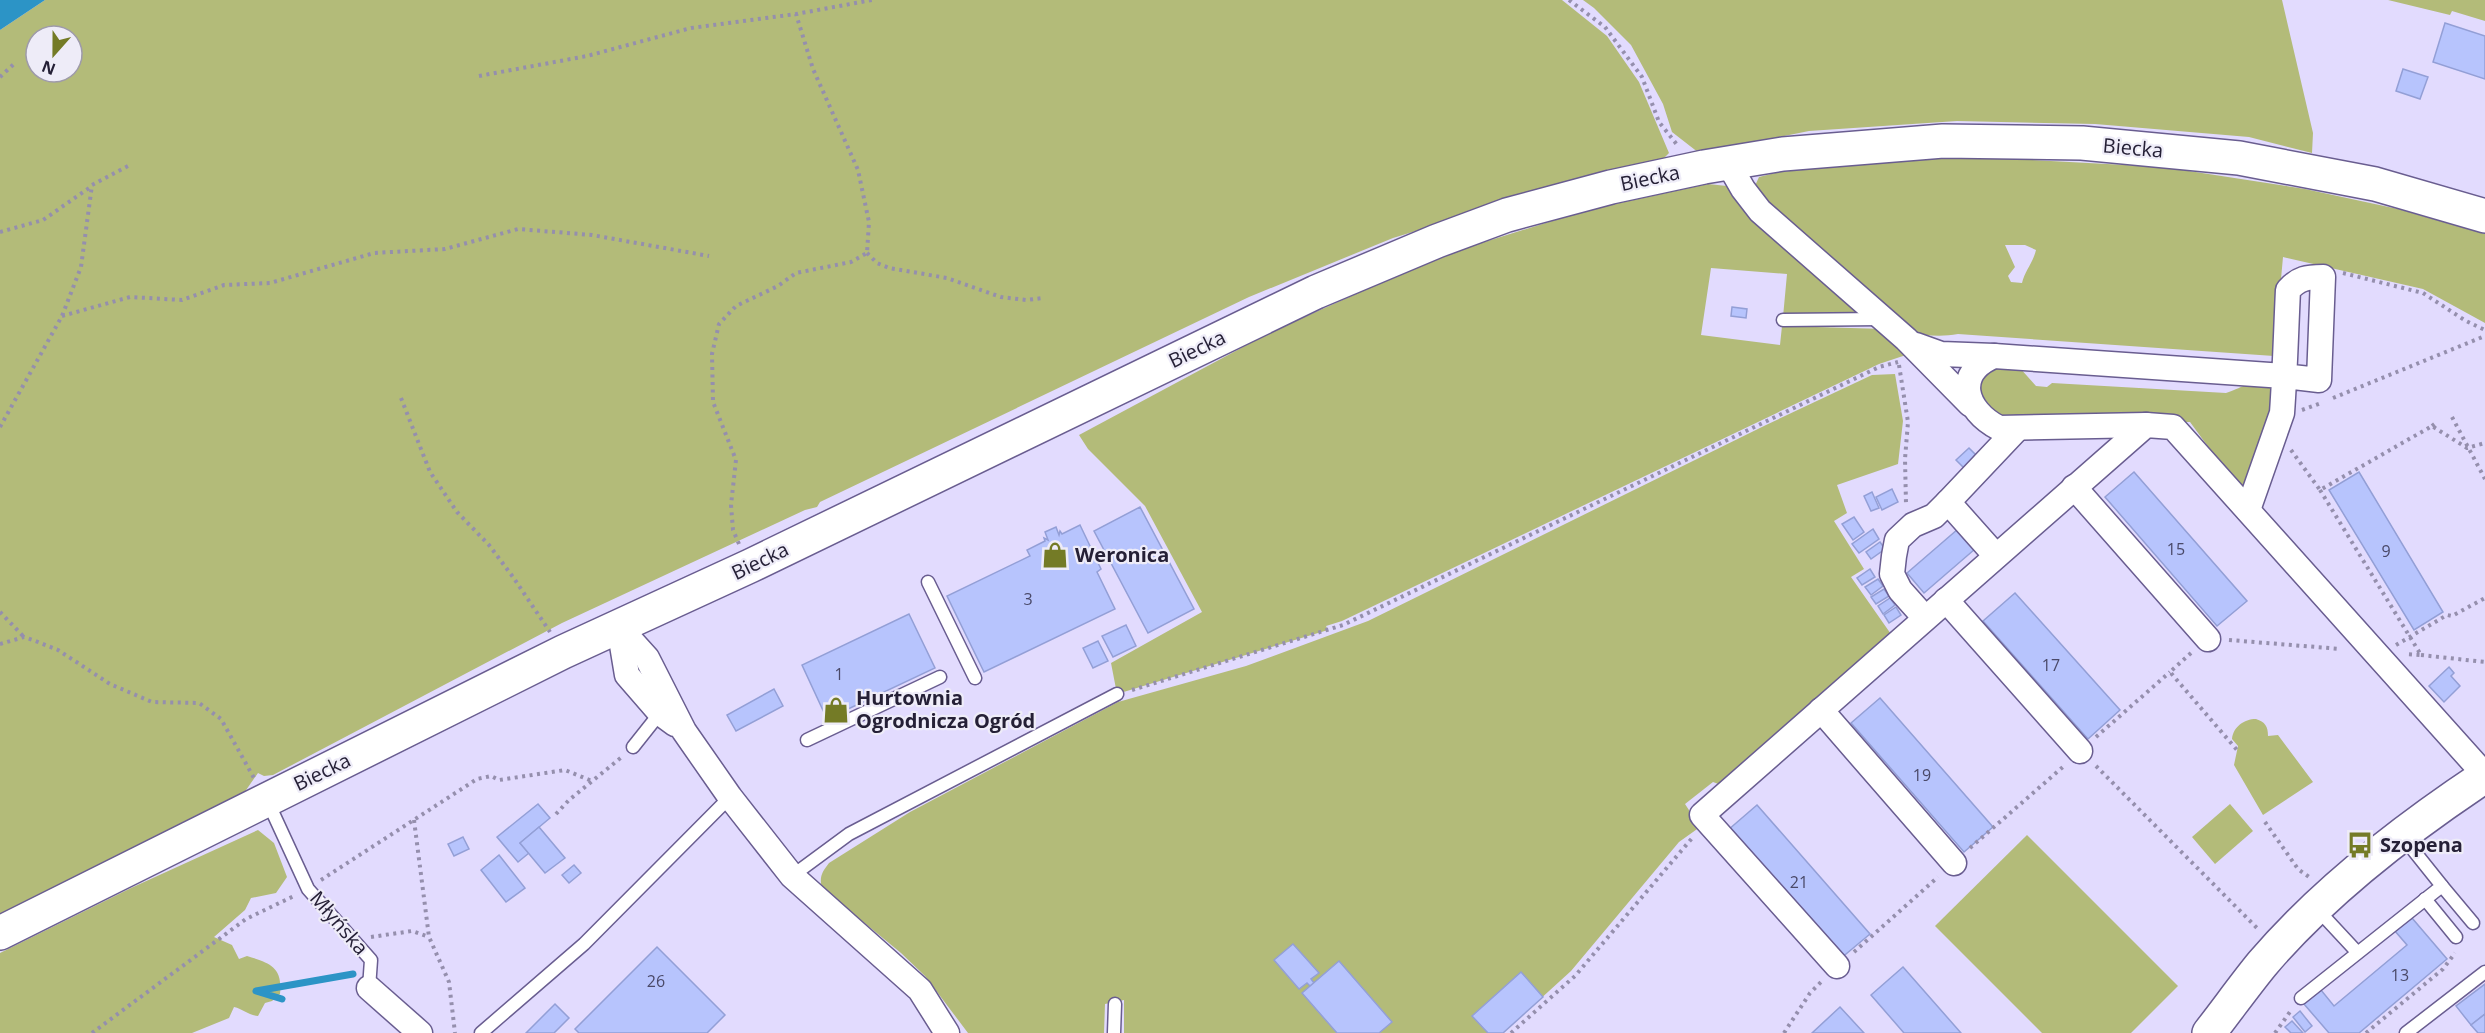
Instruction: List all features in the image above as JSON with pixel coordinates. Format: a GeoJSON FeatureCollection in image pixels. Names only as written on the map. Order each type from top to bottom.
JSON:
{"type":"FeatureCollection","features":[{"type":"Feature","properties":{"kind":"main road","name":"Biecka"},"geometry":{"type":"LineString","coordinates":[[0,933],[563,652],[750,566],[1316,292],[1426,245],[1507,215],[1611,187],[1716,165],[1783,154],[1943,141],[2082,143],[2240,158],[2375,184],[2485,216]]}},
{"type":"Feature","properties":{"kind":"main road"},"geometry":{"type":"LineString","coordinates":[[2210,1033],[2263,964],[2324,902],[2425,816],[2485,776]]}},
{"type":"Feature","properties":{"kind":"street"},"geometry":{"type":"LineString","coordinates":[[1716,165],[1743,189],[1760,212],[1906,339],[1991,424],[1999,428],[2146,425],[2173,427],[2485,776]]}},
{"type":"Feature","properties":{"kind":"street"},"geometry":{"type":"LineString","coordinates":[[1906,339],[1941,354],[2284,376],[2279,418],[2248,510]]}},
{"type":"Feature","properties":{"kind":"street"},"geometry":{"type":"LineString","coordinates":[[1970,404],[1968,389],[1972,374],[1983,361],[1994,356]]}},
{"type":"Feature","properties":{"kind":"street"},"geometry":{"type":"LineString","coordinates":[[1838,966],[1702,815],[2146,425]]}},
{"type":"Feature","properties":{"kind":"street"},"geometry":{"type":"LineString","coordinates":[[1924,618],[1900,590],[1892,574],[1897,540],[1912,525],[1934,516],[2018,428]]}},
{"type":"Feature","properties":{"kind":"street"},"geometry":{"type":"LineString","coordinates":[[2074,487],[2208,639]]}},
{"type":"Feature","properties":{"kind":"street"},"geometry":{"type":"LineString","coordinates":[[1948,502],[1996,556]]}},
{"type":"Feature","properties":{"kind":"street"},"geometry":{"type":"LineString","coordinates":[[1946,600],[2080,751]]}},
{"type":"Feature","properties":{"kind":"street"},"geometry":{"type":"LineString","coordinates":[[619,627],[627,675],[660,713],[684,731]]}},
{"type":"Feature","properties":{"kind":"street"},"geometry":{"type":"LineString","coordinates":[[619,627],[648,658],[684,731],[730,797],[792,876],[920,990],[947,1033]]}},
{"type":"Feature","properties":{"kind":"street"},"geometry":{"type":"LineString","coordinates":[[1821,710],[1954,863]]}},
{"type":"Feature","properties":{"kind":"street","name":"Młyńska"},"geometry":{"type":"LineString","coordinates":[[369,988],[420,1033]]}},
{"type":"Feature","properties":{"kind":"lane"},"geometry":{"type":"LineString","coordinates":[[1783,320],[1884,320]]}},
{"type":"Feature","properties":{"kind":"lane"},"geometry":{"type":"LineString","coordinates":[[928,582],[975,678]]}},
{"type":"Feature","properties":{"kind":"lane"},"geometry":{"type":"LineString","coordinates":[[807,740],[940,677]]}},
{"type":"Feature","properties":{"kind":"lane"},"geometry":{"type":"LineString","coordinates":[[792,876],[849,834],[1117,694]]}},
{"type":"Feature","properties":{"kind":"lane"},"geometry":{"type":"LineString","coordinates":[[633,747],[660,713]]}},
{"type":"Feature","properties":{"kind":"lane"},"geometry":{"type":"LineString","coordinates":[[481,1033],[584,944],[730,797]]}},
{"type":"Feature","properties":{"kind":"lane","name":"Młyńska"},"geometry":{"type":"LineString","coordinates":[[266,799],[308,889],[371,960],[369,988]]}},
{"type":"Feature","properties":{"kind":"lane"},"geometry":{"type":"LineString","coordinates":[[2401,836],[2473,923]]}},
{"type":"Feature","properties":{"kind":"lane"},"geometry":{"type":"LineString","coordinates":[[2301,998],[2442,886]]}},
{"type":"Feature","properties":{"kind":"lane"},"geometry":{"type":"LineString","coordinates":[[2425,900],[2457,943]]}},
{"type":"Feature","properties":{"kind":"lane"},"geometry":{"type":"LineString","coordinates":[[2324,902],[2357,952]]}},
{"type":"Feature","properties":{"kind":"lane"},"geometry":{"type":"LineString","coordinates":[[2406,1033],[2485,972]]}},
{"type":"Feature","properties":{"kind":"lane"},"geometry":{"type":"LineString","coordinates":[[1114,1033],[1115,1004]]}},
{"type":"Feature","properties":{"kind":"path"},"geometry":{"type":"LineString","coordinates":[[479,76],[587,56],[691,28],[796,14],[872,0]]}},
{"type":"Feature","properties":{"kind":"path"},"geometry":{"type":"LineString","coordinates":[[1569,0],[1605,27],[1642,77],[1659,122],[1684,153],[1716,165]]}},
{"type":"Feature","properties":{"kind":"path"},"geometry":{"type":"LineString","coordinates":[[796,14],[813,69],[858,170],[869,222],[867,253],[877,263],[889,267],[947,278],[1002,297],[1026,300],[1043,298]]}},
{"type":"Feature","properties":{"kind":"path"},"geometry":{"type":"LineString","coordinates":[[0,77],[15,63]]}},
{"type":"Feature","properties":{"kind":"path"},"geometry":{"type":"LineString","coordinates":[[0,232],[43,220],[92,185],[130,165]]}},
{"type":"Feature","properties":{"kind":"path"},"geometry":{"type":"LineString","coordinates":[[0,427],[62,316],[81,267],[92,185]]}},
{"type":"Feature","properties":{"kind":"path"},"geometry":{"type":"LineString","coordinates":[[62,316],[130,297],[182,300],[224,285],[270,283],[374,253],[445,249],[519,229],[592,234],[709,256]]}},
{"type":"Feature","properties":{"kind":"path"},"geometry":{"type":"LineString","coordinates":[[750,566],[733,530],[731,505],[736,460],[713,402],[712,354],[719,324],[736,306],[778,286],[796,273],[851,262],[867,253]]}},
{"type":"Feature","properties":{"kind":"path"},"geometry":{"type":"LineString","coordinates":[[2335,271],[2423,293],[2466,321],[2485,330]]}},
{"type":"Feature","properties":{"kind":"path"},"geometry":{"type":"LineString","coordinates":[[2438,422],[2320,490],[2279,418],[2304,410],[2485,336]]}},
{"type":"Feature","properties":{"kind":"path"},"geometry":{"type":"LineString","coordinates":[[1117,694],[1343,625],[1869,372],[1899,362],[1908,422],[1905,459],[1906,508],[1912,525]]}},
{"type":"Feature","properties":{"kind":"path"},"geometry":{"type":"LineString","coordinates":[[401,398],[430,471],[457,512],[489,545],[513,577],[563,652]]}},
{"type":"Feature","properties":{"kind":"path"},"geometry":{"type":"LineString","coordinates":[[2452,417],[2485,479]]}},
{"type":"Feature","properties":{"kind":"path"},"geometry":{"type":"LineString","coordinates":[[2432,426],[2467,448],[2485,443]]}},
{"type":"Feature","properties":{"kind":"path"},"geometry":{"type":"LineString","coordinates":[[2392,647],[2447,615],[2452,615],[2485,598]]}},
{"type":"Feature","properties":{"kind":"path"},"geometry":{"type":"LineString","coordinates":[[0,612],[24,637],[58,650],[110,684],[152,702],[199,703],[221,719],[266,799]]}},
{"type":"Feature","properties":{"kind":"path"},"geometry":{"type":"LineString","coordinates":[[0,644],[24,637]]}},
{"type":"Feature","properties":{"kind":"path"},"geometry":{"type":"LineString","coordinates":[[2208,639],[2170,672],[2237,750]]}},
{"type":"Feature","properties":{"kind":"path"},"geometry":{"type":"LineString","coordinates":[[2421,656],[2485,662]]}},
{"type":"Feature","properties":{"kind":"path"},"geometry":{"type":"LineString","coordinates":[[556,814],[633,747]]}},
{"type":"Feature","properties":{"kind":"path"},"geometry":{"type":"LineString","coordinates":[[2080,751],[2278,948]]}},
{"type":"Feature","properties":{"kind":"path"},"geometry":{"type":"LineString","coordinates":[[92,1033],[246,920],[308,889],[477,779],[491,776],[499,780],[565,770],[592,781]]}},
{"type":"Feature","properties":{"kind":"path"},"geometry":{"type":"LineString","coordinates":[[414,820],[429,937],[449,982],[455,1033]]}},
{"type":"Feature","properties":{"kind":"path"},"geometry":{"type":"LineString","coordinates":[[2265,822],[2324,902]]}},
{"type":"Feature","properties":{"kind":"path"},"geometry":{"type":"LineString","coordinates":[[1511,1033],[1575,976],[1687,841],[1710,824]]}},
{"type":"Feature","properties":{"kind":"path"},"geometry":{"type":"LineString","coordinates":[[355,940],[412,931],[429,937]]}},
{"type":"Feature","properties":{"kind":"path"},"geometry":{"type":"LineString","coordinates":[[2367,1033],[2443,969],[2457,943]]}},
{"type":"Feature","properties":{"kind":"path"},"geometry":{"type":"LineString","coordinates":[[2275,1033],[2301,998]]}},
{"type":"Feature","properties":{"kind":"green space"},"geometry":{"type":"Polygon","coordinates":[[[45,0],[1562,0],[1607,36],[1639,82],[1669,153],[1662,160],[1631,165],[1393,238],[1249,297],[820,502],[817,507],[805,510],[562,623],[273,775],[264,776],[258,773],[244,793],[0,915],[0,30],[45,0]]]}},
{"type":"Feature","properties":{"kind":"green space"},"geometry":{"type":"Polygon","coordinates":[[[1583,0],[2282,0],[2313,133],[2312,153],[2249,137],[2095,124],[1957,121],[1809,131],[1699,153],[1672,132],[1663,104],[1631,45],[1583,0]]]}},
{"type":"Feature","properties":{"kind":"green space"},"geometry":{"type":"Polygon","coordinates":[[[2388,0],[2485,0],[2485,21],[2452,11],[2450,15],[2388,0]]]}},
{"type":"Feature","properties":{"kind":"green space"},"geometry":{"type":"Polygon","coordinates":[[[1925,159],[2014,159],[2163,167],[2305,189],[2398,209],[2485,234],[2485,323],[2423,289],[2283,257],[2274,356],[1958,334],[1933,336],[1914,333],[1908,331],[1803,244],[1754,188],[1759,177],[1779,172],[1925,159]],[[2005,245],[2015,267],[2008,276],[2011,282],[2022,283],[2035,255],[2036,250],[2025,245],[2005,245]]]}},
{"type":"Feature","properties":{"kind":"green space"},"geometry":{"type":"Polygon","coordinates":[[[1708,184],[1727,186],[1737,192],[1874,317],[1783,317],[1787,274],[1711,268],[1701,335],[1780,345],[1782,326],[1885,329],[1912,353],[1879,364],[1342,621],[1326,626],[1328,630],[1117,694],[1111,663],[1202,612],[1145,506],[1088,449],[1079,435],[1271,332],[1443,255],[1587,210],[1708,184]]]}},
{"type":"Feature","properties":{"kind":"green space"},"geometry":{"type":"Polygon","coordinates":[[[1985,367],[2019,367],[2036,386],[2047,387],[2052,383],[2226,393],[2250,384],[2268,383],[2276,393],[2252,483],[2242,493],[2190,422],[2002,423],[1979,391],[1985,367]]]}},
{"type":"Feature","properties":{"kind":"green space"},"geometry":{"type":"Polygon","coordinates":[[[1895,374],[1903,421],[1898,464],[1837,485],[1847,513],[1834,521],[1864,569],[1851,577],[1893,637],[1724,786],[1713,782],[1685,804],[1700,827],[1679,842],[1571,971],[1503,1033],[1124,1033],[1124,1000],[1105,1004],[1104,1033],[968,1033],[925,976],[901,953],[822,888],[822,875],[829,863],[910,812],[1118,702],[1246,666],[1368,621],[1872,375],[1895,374]]]}},
{"type":"Feature","properties":{"kind":"green space"},"geometry":{"type":"Polygon","coordinates":[[[2256,719],[2265,725],[2268,736],[2278,735],[2313,782],[2263,815],[2234,765],[2238,746],[2232,739],[2234,731],[2240,725],[2247,720],[2256,719]]]}},
{"type":"Feature","properties":{"kind":"green space"},"geometry":{"type":"Polygon","coordinates":[[[2230,804],[2253,831],[2215,864],[2192,837],[2230,804]]]}},
{"type":"Feature","properties":{"kind":"green space"},"geometry":{"type":"Polygon","coordinates":[[[258,830],[274,843],[287,877],[276,893],[251,898],[245,910],[214,937],[232,945],[239,959],[247,956],[268,964],[277,972],[280,994],[272,1001],[265,1003],[258,1016],[234,1007],[229,1018],[192,1033],[0,1033],[0,953],[131,888],[258,830]]]}},
{"type":"Feature","properties":{"kind":"green space"},"geometry":{"type":"Polygon","coordinates":[[[2027,835],[2178,986],[2131,1033],[2042,1033],[1935,926],[2027,835]]]}},
{"type":"Feature","properties":{"kind":"water"},"geometry":{"type":"Polygon","coordinates":[[[0,0],[45,0],[0,30],[0,0]]]}},
{"type":"Feature","properties":{"kind":"building"},"geometry":{"type":"Polygon","coordinates":[[[2445,23],[2485,36],[2485,79],[2433,62],[2445,23]]]}},
{"type":"Feature","properties":{"kind":"building"},"geometry":{"type":"Polygon","coordinates":[[[2403,69],[2428,77],[2420,99],[2396,91],[2403,69]]]}},
{"type":"Feature","properties":{"kind":"building"},"geometry":{"type":"Polygon","coordinates":[[[1732,307],[1747,309],[1746,318],[1731,316],[1732,307]]]}},
{"type":"Feature","properties":{"kind":"building"},"geometry":{"type":"Polygon","coordinates":[[[1969,448],[1980,459],[1967,471],[1956,460],[1969,448]]]}},
{"type":"Feature","properties":{"kind":"building"},"geometry":{"type":"Polygon","coordinates":[[[2134,472],[2247,601],[2217,626],[2105,497],[2134,472]]]}},
{"type":"Feature","properties":{"kind":"building"},"geometry":{"type":"Polygon","coordinates":[[[2359,472],[2443,612],[2414,630],[2329,490],[2359,472]]]}},
{"type":"Feature","properties":{"kind":"building"},"geometry":{"type":"Polygon","coordinates":[[[1892,489],[1898,502],[1882,510],[1876,497],[1892,489]]]}},
{"type":"Feature","properties":{"kind":"building"},"geometry":{"type":"Polygon","coordinates":[[[1872,492],[1879,508],[1871,511],[1864,496],[1872,492]]]}},
{"type":"Feature","properties":{"kind":"building"},"geometry":{"type":"Polygon","coordinates":[[[1140,507],[1194,609],[1148,633],[1094,531],[1140,507]]]}},
{"type":"Feature","properties":{"kind":"building"},"geometry":{"type":"Polygon","coordinates":[[[1854,517],[1864,532],[1853,540],[1842,524],[1854,517]]]}},
{"type":"Feature","properties":{"kind":"building"},"geometry":{"type":"Polygon","coordinates":[[[1080,525],[1101,569],[1097,572],[1115,609],[984,672],[947,596],[1030,556],[1027,550],[1045,541],[1044,538],[1048,540],[1045,532],[1056,527],[1059,535],[1060,531],[1062,534],[1080,525]]]}},
{"type":"Feature","properties":{"kind":"building"},"geometry":{"type":"Polygon","coordinates":[[[1873,529],[1879,539],[1859,553],[1852,544],[1873,529]]]}},
{"type":"Feature","properties":{"kind":"building"},"geometry":{"type":"Polygon","coordinates":[[[1958,529],[1975,549],[1924,593],[1907,573],[1958,529]]]}},
{"type":"Feature","properties":{"kind":"building"},"geometry":{"type":"Polygon","coordinates":[[[1880,542],[1885,549],[1871,559],[1866,552],[1880,542]]]}},
{"type":"Feature","properties":{"kind":"building"},"geometry":{"type":"Polygon","coordinates":[[[1870,569],[1875,577],[1862,585],[1857,578],[1870,569]]]}},
{"type":"Feature","properties":{"kind":"building"},"geometry":{"type":"Polygon","coordinates":[[[1878,579],[1883,586],[1871,595],[1865,587],[1878,579]]]}},
{"type":"Feature","properties":{"kind":"building"},"geometry":{"type":"Polygon","coordinates":[[[1884,589],[1889,596],[1876,604],[1871,597],[1884,589]]]}},
{"type":"Feature","properties":{"kind":"building"},"geometry":{"type":"Polygon","coordinates":[[[2015,593],[2120,710],[2088,739],[1983,621],[2015,593]]]}},
{"type":"Feature","properties":{"kind":"building"},"geometry":{"type":"Polygon","coordinates":[[[1890,598],[1895,605],[1883,614],[1878,606],[1890,598]]]}},
{"type":"Feature","properties":{"kind":"building"},"geometry":{"type":"Polygon","coordinates":[[[1896,607],[1901,615],[1889,623],[1884,615],[1896,607]]]}},
{"type":"Feature","properties":{"kind":"building"},"geometry":{"type":"Polygon","coordinates":[[[909,614],[935,668],[827,719],[802,665],[909,614]]]}},
{"type":"Feature","properties":{"kind":"building"},"geometry":{"type":"Polygon","coordinates":[[[1126,625],[1136,646],[1113,657],[1102,636],[1126,625]]]}},
{"type":"Feature","properties":{"kind":"building"},"geometry":{"type":"Polygon","coordinates":[[[1098,641],[1108,661],[1093,668],[1083,648],[1098,641]]]}},
{"type":"Feature","properties":{"kind":"building"},"geometry":{"type":"Polygon","coordinates":[[[2449,667],[2454,673],[2451,676],[2460,686],[2444,702],[2429,686],[2449,667]]]}},
{"type":"Feature","properties":{"kind":"building"},"geometry":{"type":"Polygon","coordinates":[[[774,689],[783,706],[736,731],[727,715],[774,689]]]}},
{"type":"Feature","properties":{"kind":"building"},"geometry":{"type":"Polygon","coordinates":[[[1880,698],[1993,827],[1964,852],[1851,723],[1880,698]]]}},
{"type":"Feature","properties":{"kind":"building"},"geometry":{"type":"Polygon","coordinates":[[[538,804],[550,818],[520,843],[529,853],[518,862],[497,837],[538,804]]]}},
{"type":"Feature","properties":{"kind":"building"},"geometry":{"type":"Polygon","coordinates":[[[1757,805],[1870,934],[1840,959],[1728,830],[1757,805]]]}},
{"type":"Feature","properties":{"kind":"building"},"geometry":{"type":"Polygon","coordinates":[[[539,827],[565,858],[545,873],[520,843],[539,827]]]}},
{"type":"Feature","properties":{"kind":"building"},"geometry":{"type":"Polygon","coordinates":[[[463,837],[469,849],[454,856],[448,844],[463,837]]]}},
{"type":"Feature","properties":{"kind":"building"},"geometry":{"type":"Polygon","coordinates":[[[499,855],[525,888],[506,902],[481,870],[499,855]]]}},
{"type":"Feature","properties":{"kind":"building"},"geometry":{"type":"Polygon","coordinates":[[[574,865],[581,873],[569,883],[562,875],[574,865]]]}},
{"type":"Feature","properties":{"kind":"building"},"geometry":{"type":"Polygon","coordinates":[[[2412,918],[2447,959],[2359,1033],[2329,1033],[2304,1004],[2321,990],[2334,1006],[2407,945],[2395,931],[2412,918]]]}},
{"type":"Feature","properties":{"kind":"building"},"geometry":{"type":"Polygon","coordinates":[[[1293,944],[1319,973],[1311,979],[1314,983],[1310,986],[1307,983],[1299,989],[1274,960],[1293,944]]]}},
{"type":"Feature","properties":{"kind":"building"},"geometry":{"type":"Polygon","coordinates":[[[657,947],[725,1015],[707,1033],[579,1033],[575,1029],[657,947]]]}},
{"type":"Feature","properties":{"kind":"building"},"geometry":{"type":"Polygon","coordinates":[[[1339,961],[1392,1022],[1379,1033],[1337,1033],[1302,993],[1339,961]]]}},
{"type":"Feature","properties":{"kind":"building"},"geometry":{"type":"Polygon","coordinates":[[[1903,967],[1961,1033],[1904,1033],[1871,995],[1903,967]]]}},
{"type":"Feature","properties":{"kind":"building"},"geometry":{"type":"Polygon","coordinates":[[[1521,972],[1543,997],[1503,1033],[1488,1033],[1472,1016],[1521,972]]]}},
{"type":"Feature","properties":{"kind":"building"},"geometry":{"type":"Polygon","coordinates":[[[2485,984],[2485,1014],[2471,1025],[2456,1006],[2485,984]]]}},
{"type":"Feature","properties":{"kind":"building"},"geometry":{"type":"Polygon","coordinates":[[[555,1004],[569,1018],[554,1033],[526,1033],[555,1004]]]}},
{"type":"Feature","properties":{"kind":"building"},"geometry":{"type":"Polygon","coordinates":[[[1840,1007],[1864,1033],[1812,1033],[1840,1007]]]}},
{"type":"Feature","properties":{"kind":"building"},"geometry":{"type":"Polygon","coordinates":[[[2300,1011],[2312,1026],[2305,1032],[2293,1017],[2300,1011]]]}},
{"type":"Feature","properties":{"kind":"building"},"geometry":{"type":"Polygon","coordinates":[[[2485,1014],[2485,1033],[2478,1033],[2471,1025],[2485,1014]]]}},
{"type":"Feature","properties":{"kind":"building"},"geometry":{"type":"Polygon","coordinates":[[[2292,1021],[2303,1033],[2291,1033],[2285,1027],[2292,1021]]]}},
{"type":"Feature","properties":{"kind":"waterway"},"geometry":{"type":"LineString","coordinates":[[282,999],[256,991],[353,974]]}},
{"type":"Feature","properties":{"kind":"place","name":"Weronica"},"geometry":{"type":"Point","coordinates":[1055,555]}},
{"type":"Feature","properties":{"kind":"place","name":"Hurtownia Ogrodnicza Ogród"},"geometry":{"type":"Point","coordinates":[836,710]}},
{"type":"Feature","properties":{"kind":"place","name":"Szopena"},"geometry":{"type":"Point","coordinates":[2360,845]}}]}
